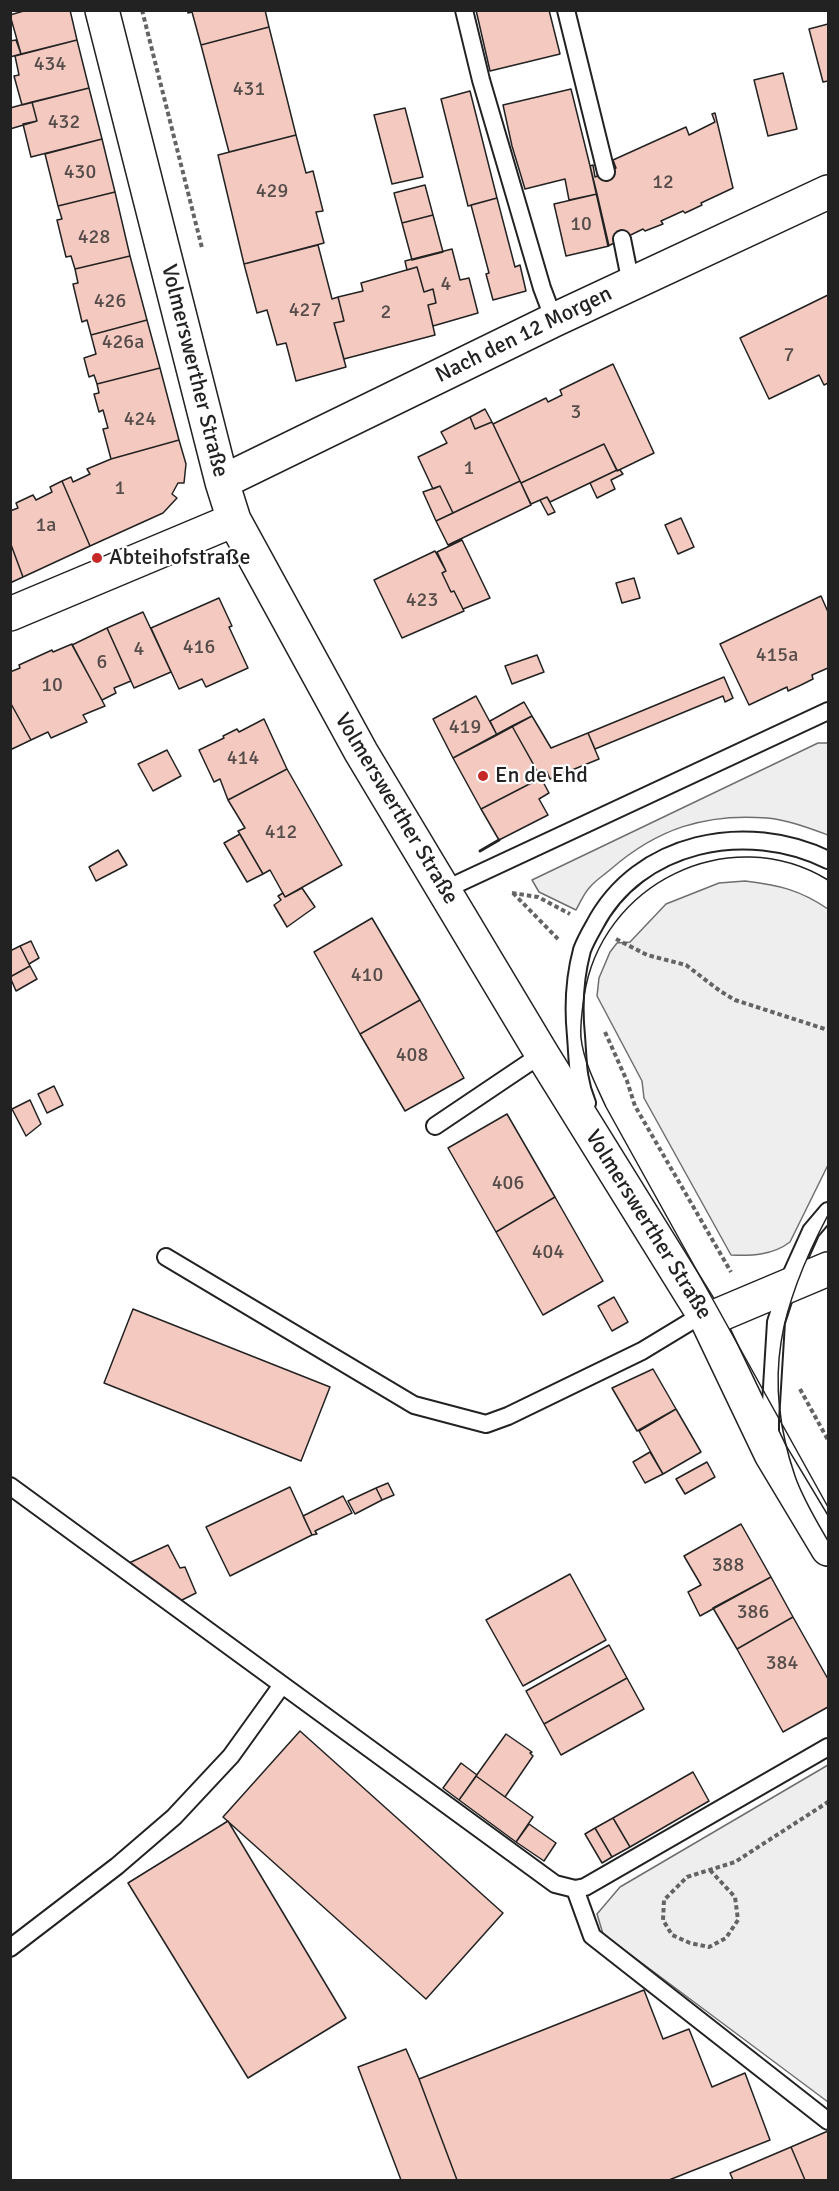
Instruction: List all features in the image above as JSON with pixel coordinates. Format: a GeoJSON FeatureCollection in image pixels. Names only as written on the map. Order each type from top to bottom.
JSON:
{"type":"FeatureCollection","features":[{"type":"Feature","properties":{"kind":"street","name":"Volmerswerther Straße"},"geometry":{"type":"LineString","coordinates":[[102,10],[222,482],[234,520],[361,752],[542,1054],[705,1317],[771,1454],[828,1549]]}},
{"type":"Feature","properties":{"kind":"street","name":"Nach den 12 Morgen"},"geometry":{"type":"LineString","coordinates":[[222,482],[554,320],[828,192]]}},
{"type":"Feature","properties":{"kind":"street"},"geometry":{"type":"LineString","coordinates":[[10,614],[234,520]]}},
{"type":"Feature","properties":{"kind":"street"},"geometry":{"type":"LineString","coordinates":[[705,1317],[828,1269]]}},
{"type":"Feature","properties":{"kind":"lane"},"geometry":{"type":"LineString","coordinates":[[464,10],[484,91],[542,288],[554,320]]}},
{"type":"Feature","properties":{"kind":"lane"},"geometry":{"type":"LineString","coordinates":[[566,10],[606,172]]}},
{"type":"Feature","properties":{"kind":"lane"},"geometry":{"type":"LineString","coordinates":[[622,239],[632,284]]}},
{"type":"Feature","properties":{"kind":"lane"},"geometry":{"type":"LineString","coordinates":[[444,890],[828,711]]}},
{"type":"Feature","properties":{"kind":"lane"},"geometry":{"type":"LineString","coordinates":[[620,1180],[579,1085],[573,1001],[583,948],[605,906],[634,876],[672,853],[707,843],[746,841],[785,844],[828,860]]}},
{"type":"Feature","properties":{"kind":"lane"},"geometry":{"type":"LineString","coordinates":[[435,1126],[542,1054]]}},
{"type":"Feature","properties":{"kind":"lane"},"geometry":{"type":"LineString","coordinates":[[771,1454],[770,1420],[776,1322],[788,1285],[812,1231],[828,1211]]}},
{"type":"Feature","properties":{"kind":"lane"},"geometry":{"type":"LineString","coordinates":[[166,1257],[414,1405],[486,1424],[508,1416],[642,1351],[705,1317]]}},
{"type":"Feature","properties":{"kind":"lane"},"geometry":{"type":"LineString","coordinates":[[10,1486],[555,1884],[575,1889],[585,1887],[828,1747]]}},
{"type":"Feature","properties":{"kind":"lane"},"geometry":{"type":"LineString","coordinates":[[10,1948],[117,1866],[174,1817],[231,1756],[282,1685]]}},
{"type":"Feature","properties":{"kind":"lane"},"geometry":{"type":"LineString","coordinates":[[575,1889],[592,1935],[828,2121]]}},
{"type":"Feature","properties":{"kind":"path"},"geometry":{"type":"LineString","coordinates":[[560,941],[512,892],[538,897],[647,955],[686,965],[735,1000],[828,1030]]}},
{"type":"Feature","properties":{"kind":"path"},"geometry":{"type":"LineString","coordinates":[[603,1028],[627,1081],[635,1106],[733,1276]]}},
{"type":"Feature","properties":{"kind":"path"},"geometry":{"type":"LineString","coordinates":[[795,1380],[828,1440]]}},
{"type":"Feature","properties":{"kind":"path"},"geometry":{"type":"LineString","coordinates":[[710,1870],[735,1897],[738,1920],[726,1938],[708,1947],[690,1943],[672,1935],[663,1920],[664,1900],[687,1877],[735,1862],[828,1802]]}},
{"type":"Feature","properties":{"kind":"shaded area"},"geometry":{"type":"Polygon","coordinates":[[[818,743],[828,743],[828,835],[791,822],[767,818],[744,817],[703,821],[664,834],[628,855],[592,884],[576,910],[539,892],[532,880],[818,743]]]}},
{"type":"Feature","properties":{"kind":"shaded area"},"geometry":{"type":"Polygon","coordinates":[[[745,881],[789,889],[828,909],[828,1165],[790,1242],[769,1252],[754,1255],[731,1255],[644,1098],[642,1081],[597,996],[599,978],[610,952],[617,943],[630,942],[666,904],[719,883],[745,881]]]}},
{"type":"Feature","properties":{"kind":"shaded area"},"geometry":{"type":"Polygon","coordinates":[[[828,1765],[828,2102],[603,1934],[597,1914],[620,1887],[828,1765]]]}},
{"type":"Feature","properties":{"kind":"building"},"geometry":{"type":"Polygon","coordinates":[[[27,10],[70,10],[77,40],[21,54],[10,15],[27,10]]]}},
{"type":"Feature","properties":{"kind":"building"},"geometry":{"type":"Polygon","coordinates":[[[188,10],[265,10],[269,27],[201,45],[192,12],[188,13],[188,10]]]}},
{"type":"Feature","properties":{"kind":"building"},"geometry":{"type":"Polygon","coordinates":[[[476,10],[549,10],[560,54],[490,71],[476,10]]]}},
{"type":"Feature","properties":{"kind":"building"},"geometry":{"type":"Polygon","coordinates":[[[828,24],[828,81],[823,82],[809,29],[828,24]]]}},
{"type":"Feature","properties":{"kind":"building"},"geometry":{"type":"Polygon","coordinates":[[[269,27],[296,135],[229,152],[201,45],[269,27]]]}},
{"type":"Feature","properties":{"kind":"building"},"geometry":{"type":"Polygon","coordinates":[[[16,40],[21,54],[10,57],[10,41],[16,40]]]}},
{"type":"Feature","properties":{"kind":"building"},"geometry":{"type":"Polygon","coordinates":[[[77,40],[89,88],[22,105],[14,76],[19,75],[15,56],[77,40]]]}},
{"type":"Feature","properties":{"kind":"building"},"geometry":{"type":"Polygon","coordinates":[[[783,73],[797,129],[768,136],[754,80],[783,73]]]}},
{"type":"Feature","properties":{"kind":"building"},"geometry":{"type":"Polygon","coordinates":[[[89,88],[102,139],[31,157],[23,124],[37,121],[32,102],[89,88]]]}},
{"type":"Feature","properties":{"kind":"building"},"geometry":{"type":"Polygon","coordinates":[[[571,89],[597,194],[569,200],[565,179],[525,189],[503,105],[571,89]]]}},
{"type":"Feature","properties":{"kind":"building"},"geometry":{"type":"Polygon","coordinates":[[[470,91],[497,198],[468,206],[441,99],[470,91]]]}},
{"type":"Feature","properties":{"kind":"building"},"geometry":{"type":"Polygon","coordinates":[[[32,102],[37,121],[10,129],[10,108],[32,102]]]}},
{"type":"Feature","properties":{"kind":"building"},"geometry":{"type":"Polygon","coordinates":[[[405,108],[423,177],[392,184],[374,115],[405,108]]]}},
{"type":"Feature","properties":{"kind":"building"},"geometry":{"type":"Polygon","coordinates":[[[715,113],[733,188],[685,213],[683,211],[661,221],[663,224],[645,231],[643,229],[608,246],[590,166],[593,165],[595,177],[616,168],[613,160],[686,127],[689,135],[715,122],[712,114],[715,113]]]}},
{"type":"Feature","properties":{"kind":"building"},"geometry":{"type":"Polygon","coordinates":[[[296,135],[306,173],[313,171],[323,211],[316,212],[324,243],[244,264],[218,155],[296,135]]]}},
{"type":"Feature","properties":{"kind":"building"},"geometry":{"type":"Polygon","coordinates":[[[102,139],[115,192],[58,206],[45,154],[102,139]]]}},
{"type":"Feature","properties":{"kind":"building"},"geometry":{"type":"Polygon","coordinates":[[[425,185],[433,215],[402,223],[394,193],[425,185]]]}},
{"type":"Feature","properties":{"kind":"building"},"geometry":{"type":"Polygon","coordinates":[[[115,192],[130,256],[75,269],[71,256],[66,257],[57,220],[62,219],[58,206],[115,192]]]}},
{"type":"Feature","properties":{"kind":"building"},"geometry":{"type":"Polygon","coordinates":[[[597,194],[609,246],[566,256],[554,204],[597,194]]]}},
{"type":"Feature","properties":{"kind":"building"},"geometry":{"type":"Polygon","coordinates":[[[497,198],[515,267],[520,265],[526,291],[493,300],[486,274],[489,273],[471,205],[497,198]]]}},
{"type":"Feature","properties":{"kind":"building"},"geometry":{"type":"Polygon","coordinates":[[[433,215],[443,252],[412,260],[402,223],[433,215]]]}},
{"type":"Feature","properties":{"kind":"building"},"geometry":{"type":"Polygon","coordinates":[[[318,245],[332,299],[338,297],[344,321],[334,323],[346,367],[296,381],[286,343],[277,345],[267,310],[257,313],[244,264],[318,245]]]}},
{"type":"Feature","properties":{"kind":"building"},"geometry":{"type":"Polygon","coordinates":[[[452,249],[460,280],[469,278],[478,313],[433,326],[428,305],[436,303],[433,289],[424,292],[417,267],[407,270],[405,261],[452,249]]]}},
{"type":"Feature","properties":{"kind":"building"},"geometry":{"type":"Polygon","coordinates":[[[130,256],[147,320],[91,335],[87,320],[82,322],[73,284],[78,283],[75,269],[130,256]]]}},
{"type":"Feature","properties":{"kind":"building"},"geometry":{"type":"Polygon","coordinates":[[[417,267],[424,292],[433,289],[436,303],[428,305],[435,335],[344,359],[334,323],[344,321],[338,297],[363,291],[361,283],[417,267]]]}},
{"type":"Feature","properties":{"kind":"building"},"geometry":{"type":"Polygon","coordinates":[[[828,295],[828,383],[824,385],[819,375],[769,399],[740,338],[828,295]]]}},
{"type":"Feature","properties":{"kind":"building"},"geometry":{"type":"Polygon","coordinates":[[[147,320],[160,368],[97,384],[94,375],[89,377],[84,358],[96,354],[91,335],[147,320]]]}},
{"type":"Feature","properties":{"kind":"building"},"geometry":{"type":"Polygon","coordinates":[[[613,364],[654,453],[617,471],[604,444],[521,483],[493,424],[546,398],[548,402],[562,395],[560,390],[613,364]]]}},
{"type":"Feature","properties":{"kind":"building"},"geometry":{"type":"Polygon","coordinates":[[[160,368],[179,440],[111,459],[103,429],[108,428],[103,410],[99,412],[94,394],[99,393],[97,384],[160,368]]]}},
{"type":"Feature","properties":{"kind":"building"},"geometry":{"type":"Polygon","coordinates":[[[485,409],[492,422],[475,429],[470,417],[485,409]]]}},
{"type":"Feature","properties":{"kind":"building"},"geometry":{"type":"Polygon","coordinates":[[[470,417],[475,429],[492,422],[520,481],[453,513],[440,486],[433,489],[418,457],[447,443],[441,432],[470,417]]]}},
{"type":"Feature","properties":{"kind":"building"},"geometry":{"type":"Polygon","coordinates":[[[179,440],[186,464],[184,483],[178,483],[172,494],[177,498],[163,513],[90,546],[62,481],[71,477],[73,482],[90,474],[87,469],[111,459],[179,440]]]}},
{"type":"Feature","properties":{"kind":"building"},"geometry":{"type":"Polygon","coordinates":[[[604,444],[617,470],[550,502],[547,497],[531,504],[521,483],[604,444]]]}},
{"type":"Feature","properties":{"kind":"building"},"geometry":{"type":"Polygon","coordinates":[[[617,470],[623,474],[611,480],[615,489],[597,498],[590,483],[617,470]]]}},
{"type":"Feature","properties":{"kind":"building"},"geometry":{"type":"Polygon","coordinates":[[[62,481],[90,546],[23,577],[10,542],[10,511],[18,508],[16,503],[33,495],[36,500],[52,492],[50,487],[62,481]]]}},
{"type":"Feature","properties":{"kind":"building"},"geometry":{"type":"Polygon","coordinates":[[[520,481],[531,505],[448,545],[436,521],[520,481]]]}},
{"type":"Feature","properties":{"kind":"building"},"geometry":{"type":"Polygon","coordinates":[[[440,486],[453,513],[436,521],[423,492],[440,486]]]}},
{"type":"Feature","properties":{"kind":"building"},"geometry":{"type":"Polygon","coordinates":[[[547,497],[555,512],[548,515],[540,500],[547,497]]]}},
{"type":"Feature","properties":{"kind":"building"},"geometry":{"type":"Polygon","coordinates":[[[681,518],[694,547],[678,554],[665,525],[681,518]]]}},
{"type":"Feature","properties":{"kind":"building"},"geometry":{"type":"Polygon","coordinates":[[[462,540],[490,598],[463,609],[442,573],[446,571],[437,552],[462,540]]]}},
{"type":"Feature","properties":{"kind":"building"},"geometry":{"type":"Polygon","coordinates":[[[10,542],[23,577],[10,583],[10,542]]]}},
{"type":"Feature","properties":{"kind":"building"},"geometry":{"type":"Polygon","coordinates":[[[435,551],[446,571],[442,573],[451,592],[454,591],[464,611],[402,638],[374,580],[435,551]]]}},
{"type":"Feature","properties":{"kind":"building"},"geometry":{"type":"Polygon","coordinates":[[[634,578],[640,598],[622,603],[616,583],[634,578]]]}},
{"type":"Feature","properties":{"kind":"building"},"geometry":{"type":"Polygon","coordinates":[[[821,596],[828,612],[828,668],[812,675],[813,679],[801,685],[788,691],[787,687],[749,705],[720,644],[821,596]]]}},
{"type":"Feature","properties":{"kind":"building"},"geometry":{"type":"Polygon","coordinates":[[[219,598],[232,626],[229,627],[248,668],[206,687],[202,679],[179,689],[151,628],[219,598]]]}},
{"type":"Feature","properties":{"kind":"building"},"geometry":{"type":"Polygon","coordinates":[[[143,612],[171,672],[134,688],[107,628],[143,612]]]}},
{"type":"Feature","properties":{"kind":"building"},"geometry":{"type":"Polygon","coordinates":[[[107,628],[131,681],[114,688],[116,693],[102,700],[72,645],[107,628]]]}},
{"type":"Feature","properties":{"kind":"building"},"geometry":{"type":"Polygon","coordinates":[[[72,644],[105,706],[83,715],[87,722],[51,738],[48,732],[31,740],[10,702],[10,672],[20,668],[19,665],[52,650],[53,652],[72,644]]]}},
{"type":"Feature","properties":{"kind":"building"},"geometry":{"type":"Polygon","coordinates":[[[537,655],[544,672],[512,684],[505,666],[537,655]]]}},
{"type":"Feature","properties":{"kind":"building"},"geometry":{"type":"Polygon","coordinates":[[[724,677],[733,698],[725,702],[723,696],[595,749],[588,733],[724,677]]]}},
{"type":"Feature","properties":{"kind":"building"},"geometry":{"type":"Polygon","coordinates":[[[476,696],[497,735],[453,758],[433,719],[476,696]]]}},
{"type":"Feature","properties":{"kind":"building"},"geometry":{"type":"Polygon","coordinates":[[[10,702],[31,740],[10,750],[10,702]]]}},
{"type":"Feature","properties":{"kind":"building"},"geometry":{"type":"Polygon","coordinates":[[[524,702],[532,716],[497,735],[490,721],[524,702]]]}},
{"type":"Feature","properties":{"kind":"building"},"geometry":{"type":"Polygon","coordinates":[[[532,716],[551,748],[588,733],[599,759],[550,779],[547,772],[540,776],[512,726],[532,716]]]}},
{"type":"Feature","properties":{"kind":"building"},"geometry":{"type":"Polygon","coordinates":[[[264,719],[287,769],[228,800],[220,779],[214,782],[199,750],[237,729],[239,732],[264,719]]]}},
{"type":"Feature","properties":{"kind":"building"},"geometry":{"type":"Polygon","coordinates":[[[512,726],[541,778],[481,809],[453,758],[512,726]]]}},
{"type":"Feature","properties":{"kind":"building"},"geometry":{"type":"Polygon","coordinates":[[[167,750],[181,776],[153,791],[138,764],[167,750]]]}},
{"type":"Feature","properties":{"kind":"building"},"geometry":{"type":"Polygon","coordinates":[[[287,769],[342,865],[285,897],[270,870],[263,874],[238,831],[245,828],[228,800],[287,769]]]}},
{"type":"Feature","properties":{"kind":"building"},"geometry":{"type":"Polygon","coordinates":[[[541,778],[549,793],[539,799],[548,815],[499,840],[481,809],[541,778]]]}},
{"type":"Feature","properties":{"kind":"building"},"geometry":{"type":"Polygon","coordinates":[[[240,834],[263,874],[247,882],[224,843],[240,834]]]}},
{"type":"Feature","properties":{"kind":"building"},"geometry":{"type":"Polygon","coordinates":[[[118,850],[127,865],[96,881],[89,867],[118,850]]]}},
{"type":"Feature","properties":{"kind":"building"},"geometry":{"type":"Polygon","coordinates":[[[302,888],[315,907],[287,927],[274,905],[281,900],[278,896],[283,893],[285,897],[302,888]]]}},
{"type":"Feature","properties":{"kind":"building"},"geometry":{"type":"Polygon","coordinates":[[[372,918],[420,1000],[360,1034],[314,952],[372,918]]]}},
{"type":"Feature","properties":{"kind":"building"},"geometry":{"type":"Polygon","coordinates":[[[31,941],[39,958],[29,964],[20,946],[31,941]]]}},
{"type":"Feature","properties":{"kind":"building"},"geometry":{"type":"Polygon","coordinates":[[[20,946],[30,966],[10,977],[10,951],[20,946]]]}},
{"type":"Feature","properties":{"kind":"building"},"geometry":{"type":"Polygon","coordinates":[[[30,966],[37,979],[16,991],[10,977],[30,966]]]}},
{"type":"Feature","properties":{"kind":"building"},"geometry":{"type":"Polygon","coordinates":[[[420,1000],[464,1078],[405,1111],[360,1034],[420,1000]]]}},
{"type":"Feature","properties":{"kind":"building"},"geometry":{"type":"Polygon","coordinates":[[[54,1086],[63,1105],[47,1113],[38,1094],[54,1086]]]}},
{"type":"Feature","properties":{"kind":"building"},"geometry":{"type":"Polygon","coordinates":[[[30,1100],[41,1124],[26,1136],[12,1109],[30,1100]]]}},
{"type":"Feature","properties":{"kind":"building"},"geometry":{"type":"Polygon","coordinates":[[[507,1114],[555,1197],[496,1232],[448,1148],[507,1114]]]}},
{"type":"Feature","properties":{"kind":"building"},"geometry":{"type":"Polygon","coordinates":[[[555,1197],[603,1281],[543,1315],[496,1232],[555,1197]]]}},
{"type":"Feature","properties":{"kind":"building"},"geometry":{"type":"Polygon","coordinates":[[[614,1297],[628,1322],[612,1331],[598,1306],[614,1297]]]}},
{"type":"Feature","properties":{"kind":"building"},"geometry":{"type":"Polygon","coordinates":[[[133,1309],[330,1387],[301,1461],[104,1383],[133,1309]]]}},
{"type":"Feature","properties":{"kind":"building"},"geometry":{"type":"Polygon","coordinates":[[[653,1369],[676,1409],[637,1431],[612,1388],[653,1369]]]}},
{"type":"Feature","properties":{"kind":"building"},"geometry":{"type":"Polygon","coordinates":[[[676,1409],[701,1452],[663,1474],[639,1431],[676,1409]]]}},
{"type":"Feature","properties":{"kind":"building"},"geometry":{"type":"Polygon","coordinates":[[[650,1452],[663,1474],[645,1483],[633,1462],[650,1452]]]}},
{"type":"Feature","properties":{"kind":"building"},"geometry":{"type":"Polygon","coordinates":[[[707,1462],[715,1477],[685,1494],[676,1479],[707,1462]]]}},
{"type":"Feature","properties":{"kind":"building"},"geometry":{"type":"Polygon","coordinates":[[[388,1483],[394,1495],[382,1500],[376,1488],[388,1483]]]}},
{"type":"Feature","properties":{"kind":"building"},"geometry":{"type":"Polygon","coordinates":[[[290,1487],[312,1535],[230,1576],[206,1527],[290,1487]]]}},
{"type":"Feature","properties":{"kind":"building"},"geometry":{"type":"Polygon","coordinates":[[[376,1488],[382,1500],[355,1514],[348,1501],[376,1488]]]}},
{"type":"Feature","properties":{"kind":"building"},"geometry":{"type":"Polygon","coordinates":[[[343,1496],[352,1513],[315,1531],[317,1534],[312,1535],[303,1516],[343,1496]]]}},
{"type":"Feature","properties":{"kind":"building"},"geometry":{"type":"Polygon","coordinates":[[[741,1524],[771,1577],[700,1616],[688,1592],[701,1585],[684,1556],[741,1524]]]}},
{"type":"Feature","properties":{"kind":"building"},"geometry":{"type":"Polygon","coordinates":[[[168,1545],[180,1568],[185,1567],[196,1593],[178,1602],[129,1563],[168,1545]]]}},
{"type":"Feature","properties":{"kind":"building"},"geometry":{"type":"Polygon","coordinates":[[[570,1574],[606,1640],[523,1686],[486,1620],[570,1574]]]}},
{"type":"Feature","properties":{"kind":"building"},"geometry":{"type":"Polygon","coordinates":[[[771,1577],[793,1617],[737,1649],[713,1608],[771,1577]]]}},
{"type":"Feature","properties":{"kind":"building"},"geometry":{"type":"Polygon","coordinates":[[[793,1617],[828,1679],[828,1707],[783,1732],[737,1649],[793,1617]]]}},
{"type":"Feature","properties":{"kind":"building"},"geometry":{"type":"Polygon","coordinates":[[[609,1645],[627,1678],[544,1724],[526,1691],[609,1645]]]}},
{"type":"Feature","properties":{"kind":"building"},"geometry":{"type":"Polygon","coordinates":[[[627,1678],[644,1709],[561,1755],[544,1724],[627,1678]]]}},
{"type":"Feature","properties":{"kind":"building"},"geometry":{"type":"Polygon","coordinates":[[[300,1731],[503,1913],[426,1999],[223,1817],[300,1731]]]}},
{"type":"Feature","properties":{"kind":"building"},"geometry":{"type":"Polygon","coordinates":[[[506,1734],[532,1752],[530,1753],[533,1756],[505,1797],[476,1776],[506,1734]]]}},
{"type":"Feature","properties":{"kind":"building"},"geometry":{"type":"Polygon","coordinates":[[[461,1763],[477,1775],[459,1800],[443,1788],[461,1763]]]}},
{"type":"Feature","properties":{"kind":"building"},"geometry":{"type":"Polygon","coordinates":[[[693,1772],[709,1801],[630,1847],[613,1818],[693,1772]]]}},
{"type":"Feature","properties":{"kind":"building"},"geometry":{"type":"Polygon","coordinates":[[[476,1776],[533,1817],[516,1842],[459,1800],[476,1776]]]}},
{"type":"Feature","properties":{"kind":"building"},"geometry":{"type":"Polygon","coordinates":[[[613,1818],[630,1847],[612,1857],[595,1828],[613,1818]]]}},
{"type":"Feature","properties":{"kind":"building"},"geometry":{"type":"Polygon","coordinates":[[[228,1821],[346,2018],[248,2078],[128,1883],[228,1821]]]}},
{"type":"Feature","properties":{"kind":"building"},"geometry":{"type":"Polygon","coordinates":[[[529,1824],[556,1843],[544,1861],[516,1842],[529,1824]]]}},
{"type":"Feature","properties":{"kind":"building"},"geometry":{"type":"Polygon","coordinates":[[[595,1828],[612,1857],[602,1863],[585,1834],[595,1828]]]}},
{"type":"Feature","properties":{"kind":"building"},"geometry":{"type":"Polygon","coordinates":[[[644,1990],[663,2039],[689,2029],[712,2087],[745,2073],[770,2140],[669,2180],[457,2180],[419,2079],[644,1990]]]}},
{"type":"Feature","properties":{"kind":"building"},"geometry":{"type":"Polygon","coordinates":[[[406,2049],[457,2180],[401,2180],[358,2067],[406,2049]]]}},
{"type":"Feature","properties":{"kind":"building"},"geometry":{"type":"Polygon","coordinates":[[[828,2131],[828,2180],[805,2180],[791,2147],[828,2131]]]}},
{"type":"Feature","properties":{"kind":"building"},"geometry":{"type":"Polygon","coordinates":[[[791,2147],[805,2180],[733,2180],[730,2173],[791,2147]]]}},
{"type":"Feature","properties":{"kind":"tram line"},"geometry":{"type":"LineString","coordinates":[[828,880],[790,863],[750,857],[712,861],[675,874],[642,895],[615,923],[595,957],[581,1018],[583,1047],[588,1065],[606,1107],[828,1507]]}},
{"type":"Feature","properties":{"kind":"tram line"},"geometry":{"type":"LineString","coordinates":[[828,1215],[798,1279],[781,1342],[778,1373],[779,1406],[795,1476],[828,1541]]}},
{"type":"Feature","properties":{"kind":"wall"},"geometry":{"type":"LineString","coordinates":[[480,851],[499,840]]}},
{"type":"Feature","properties":{"kind":"place","name":"Abteihofstraße"},"geometry":{"type":"Point","coordinates":[97,558]}},
{"type":"Feature","properties":{"kind":"place","name":"En de Ehd"},"geometry":{"type":"Point","coordinates":[483,776]}}]}
